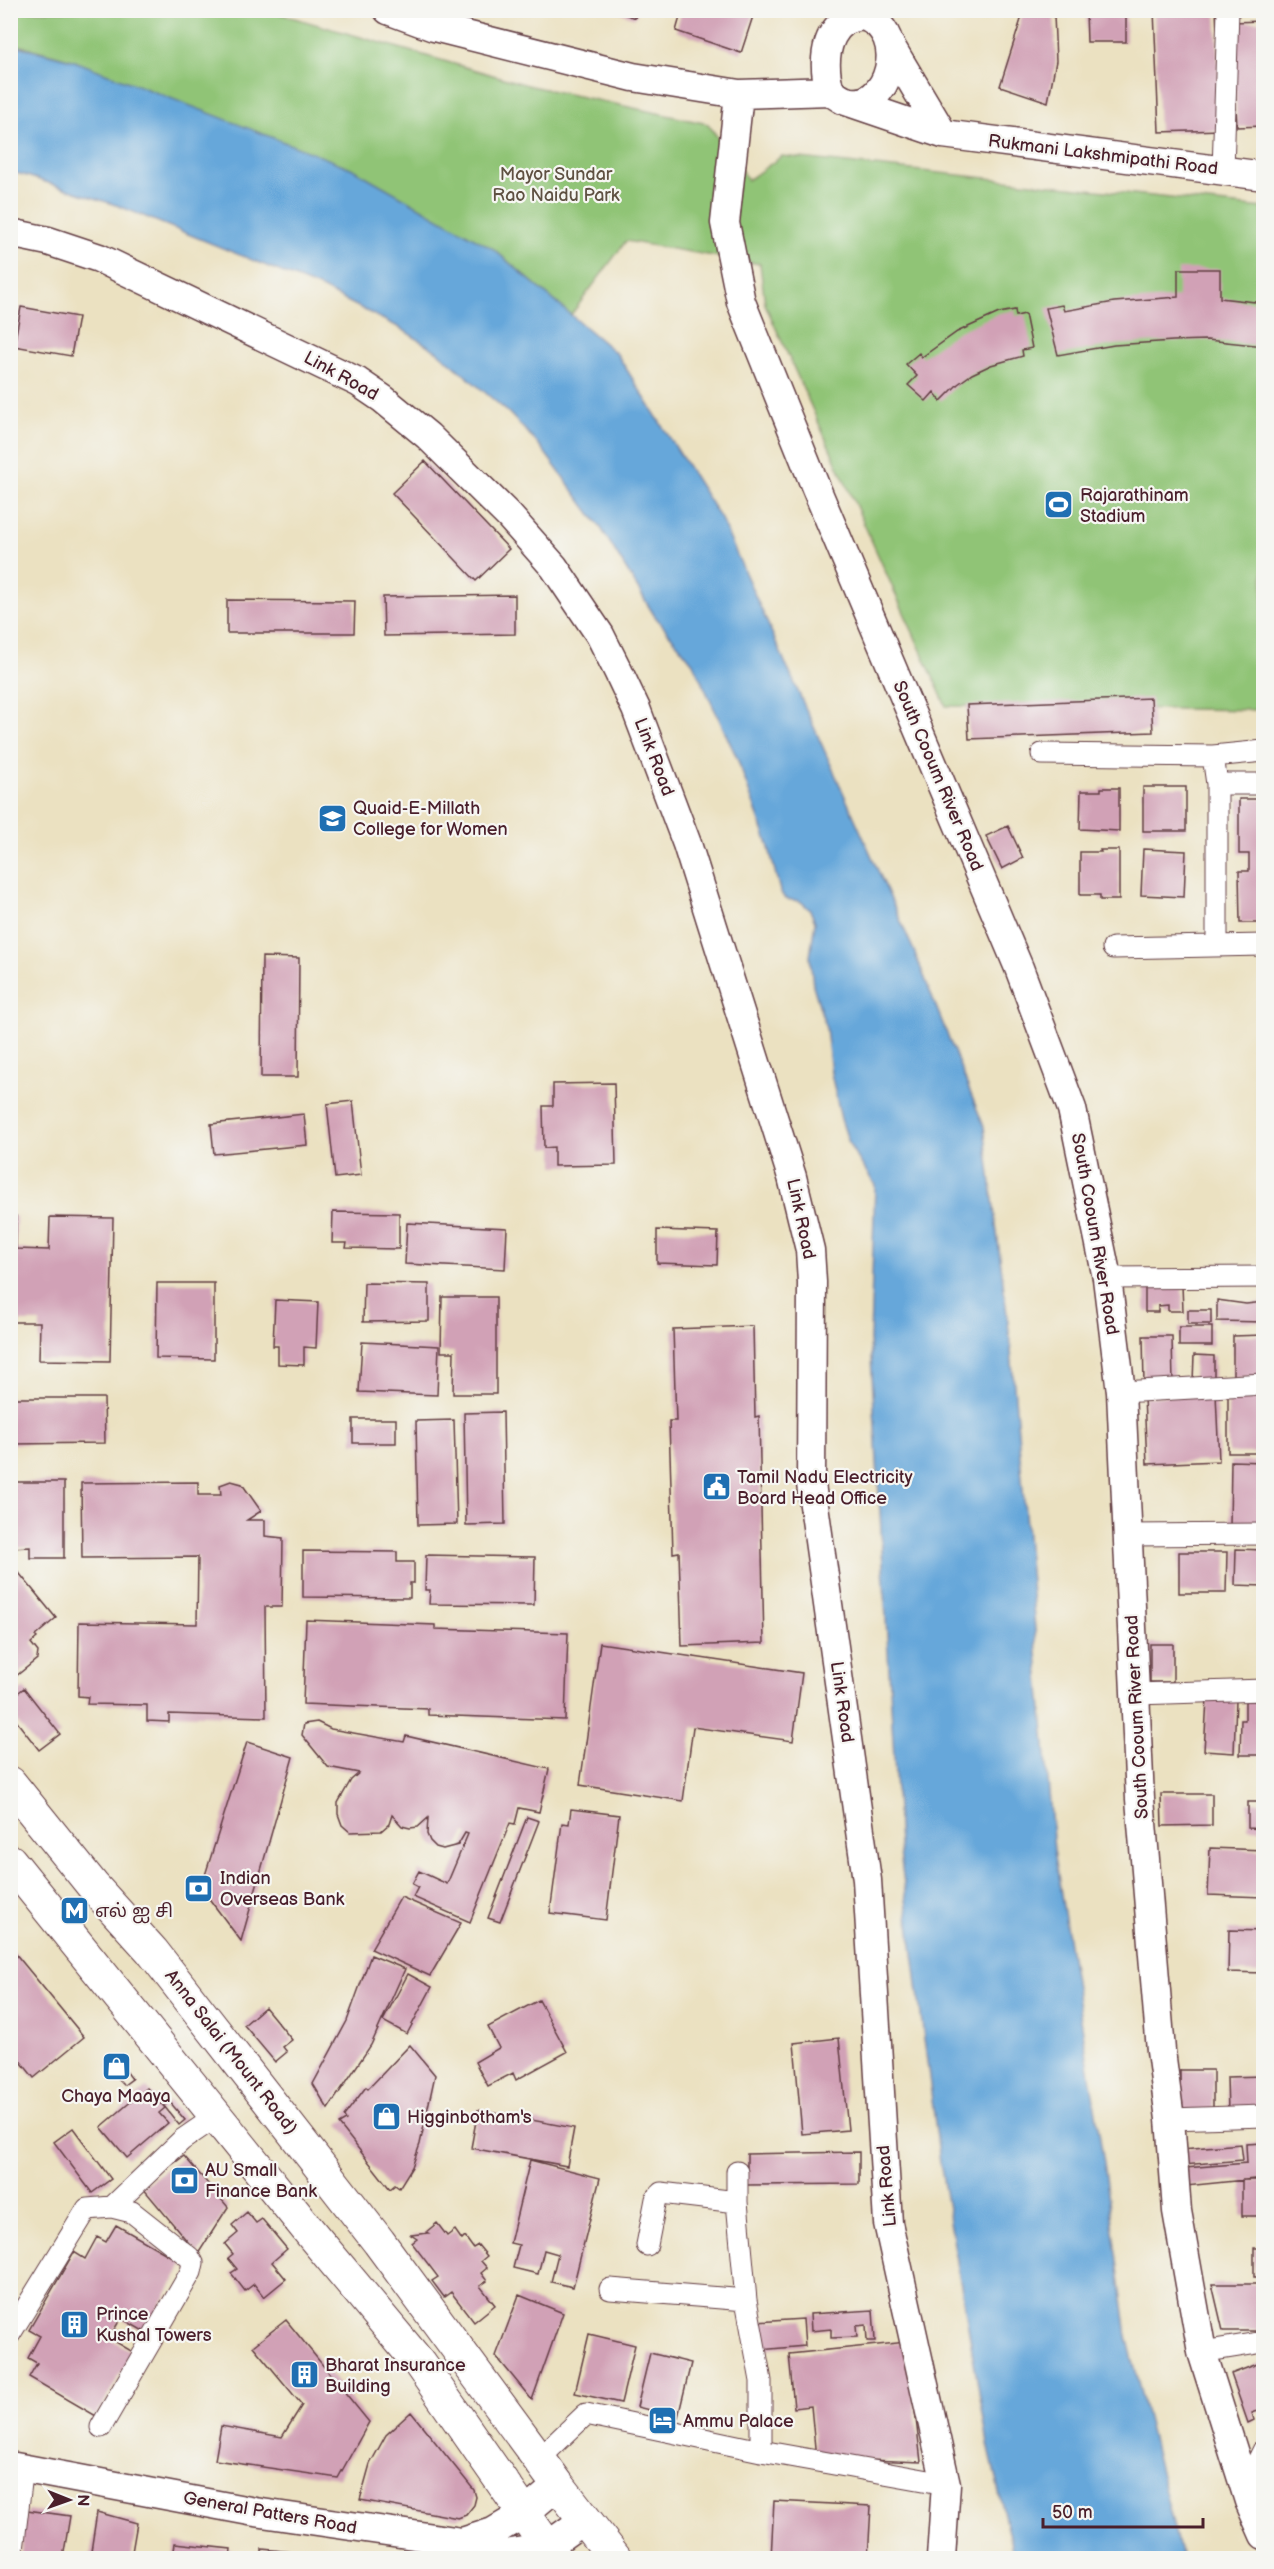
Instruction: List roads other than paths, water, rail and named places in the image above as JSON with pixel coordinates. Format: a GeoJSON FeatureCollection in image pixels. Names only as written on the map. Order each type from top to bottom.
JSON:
{"type":"FeatureCollection","features":[{"type":"Feature","properties":{"kind":"main road","name":"Anna Salai (Mount Road)"},"geometry":{"type":"LineString","coordinates":[[10,1783],[93,1886],[152,1951],[379,2242],[615,2559]]}},
{"type":"Feature","properties":{"kind":"main road"},"geometry":{"type":"LineString","coordinates":[[10,1861],[420,2364],[525,2513],[550,2553]]}},
{"type":"Feature","properties":{"kind":"main road"},"geometry":{"type":"LineString","coordinates":[[57,1918],[93,1886]]}},
{"type":"Feature","properties":{"kind":"street","name":"Rukmani Lakshmipathi Road"},"geometry":{"type":"LineString","coordinates":[[388,10],[434,27],[633,78],[739,94],[838,96],[943,134],[1263,176]]}},
{"type":"Feature","properties":{"kind":"street"},"geometry":{"type":"LineString","coordinates":[[1223,171],[1228,10]]}},
{"type":"Feature","properties":{"kind":"street"},"geometry":{"type":"LineString","coordinates":[[886,28],[889,73],[874,95],[863,101],[838,96],[825,65],[827,49],[833,34],[849,15],[875,20],[886,28],[943,134]]}},
{"type":"Feature","properties":{"kind":"street","name":"South Cooum River Road"},"geometry":{"type":"LineString","coordinates":[[739,94],[725,224],[741,302],[816,488],[1019,968],[1068,1098],[1107,1278],[1121,1392],[1144,1845],[1177,2211],[1202,2352],[1249,2501],[1263,2535]]}},
{"type":"Feature","properties":{"kind":"street","name":"Link Road"},"geometry":{"type":"LineString","coordinates":[[10,233],[69,247],[117,266],[334,369],[383,399],[428,436],[509,516],[554,567],[600,635],[636,709],[687,844],[718,939],[789,1167],[810,1250],[812,1282],[811,1484],[867,1880],[888,2223],[946,2484],[941,2559]]}},
{"type":"Feature","properties":{"kind":"street"},"geometry":{"type":"LineString","coordinates":[[1042,754],[1213,756],[1263,751]]}},
{"type":"Feature","properties":{"kind":"street"},"geometry":{"type":"LineString","coordinates":[[1213,756],[1217,784],[1217,946]]}},
{"type":"Feature","properties":{"kind":"street"},"geometry":{"type":"LineString","coordinates":[[1217,784],[1263,784]]}},
{"type":"Feature","properties":{"kind":"street"},"geometry":{"type":"LineString","coordinates":[[1113,948],[1263,945]]}},
{"type":"Feature","properties":{"kind":"street"},"geometry":{"type":"LineString","coordinates":[[1107,1278],[1263,1277]]}},
{"type":"Feature","properties":{"kind":"street"},"geometry":{"type":"LineString","coordinates":[[1121,1392],[1263,1384]]}},
{"type":"Feature","properties":{"kind":"street"},"geometry":{"type":"LineString","coordinates":[[1129,1535],[1263,1534]]}},
{"type":"Feature","properties":{"kind":"street"},"geometry":{"type":"LineString","coordinates":[[1136,1694],[1263,1690]]}},
{"type":"Feature","properties":{"kind":"street"},"geometry":{"type":"LineString","coordinates":[[112,2207],[182,2140],[216,2116]]}},
{"type":"Feature","properties":{"kind":"street"},"geometry":{"type":"LineString","coordinates":[[1170,2119],[1263,2116]]}},
{"type":"Feature","properties":{"kind":"street"},"geometry":{"type":"LineString","coordinates":[[737,2172],[737,2202],[746,2300],[762,2381],[761,2451]]}},
{"type":"Feature","properties":{"kind":"street"},"geometry":{"type":"LineString","coordinates":[[647,2245],[656,2199],[661,2193],[737,2202]]}},
{"type":"Feature","properties":{"kind":"street"},"geometry":{"type":"LineString","coordinates":[[10,2334],[87,2209],[112,2207],[132,2212],[193,2263],[191,2271],[101,2427]]}},
{"type":"Feature","properties":{"kind":"street"},"geometry":{"type":"LineString","coordinates":[[610,2289],[746,2300]]}},
{"type":"Feature","properties":{"kind":"street"},"geometry":{"type":"LineString","coordinates":[[1202,2352],[1263,2342]]}},
{"type":"Feature","properties":{"kind":"street"},"geometry":{"type":"LineString","coordinates":[[540,2458],[586,2414],[761,2451],[946,2484]]}},
{"type":"Feature","properties":{"kind":"street"},"geometry":{"type":"LineString","coordinates":[[1249,2501],[1263,2450]]}},
{"type":"Feature","properties":{"kind":"street"},"geometry":{"type":"LineString","coordinates":[[12,2559],[14,2477]]}},
{"type":"Feature","properties":{"kind":"street","name":"General Patters Road"},"geometry":{"type":"LineString","coordinates":[[14,2477],[462,2542],[493,2532],[525,2513],[558,2485]]}},
{"type":"Feature","properties":{"kind":"street","name":"General Patters Road"},"geometry":{"type":"LineString","coordinates":[[14,2477],[253,2531],[436,2559]]}},
{"type":"Feature","properties":{"kind":"street"},"geometry":{"type":"LineString","coordinates":[[484,2559],[550,2553],[584,2520]]}},
{"type":"Feature","properties":{"kind":"water"},"geometry":{"type":"Polygon","coordinates":[[[10,44],[72,60],[351,168],[492,248],[617,354],[721,519],[914,951],[984,1127],[1010,1339],[1054,1850],[1105,2170],[1127,2336],[1181,2558],[1014,2558],[988,2444],[940,2162],[899,1845],[870,1339],[875,1185],[850,1146],[841,1119],[831,1073],[826,1028],[813,985],[810,957],[815,922],[810,910],[800,901],[785,899],[780,891],[768,844],[737,758],[693,663],[654,615],[601,528],[540,446],[509,413],[438,352],[400,328],[321,288],[119,206],[11,172],[10,44]]]}},
{"type":"Feature","properties":{"kind":"place","name":"Rajarathinam Stadium"},"geometry":{"type":"Point","coordinates":[1059,505]}},
{"type":"Feature","properties":{"kind":"place","name":"Quaid-E-Millath College for Women"},"geometry":{"type":"Point","coordinates":[332,818]}},
{"type":"Feature","properties":{"kind":"place","name":"Tamil Nadu Electricity Board Head Office"},"geometry":{"type":"Point","coordinates":[716,1487]}},
{"type":"Feature","properties":{"kind":"place","name":"Indian Overseas Bank"},"geometry":{"type":"Point","coordinates":[199,1888]}},
{"type":"Feature","properties":{"kind":"place","name":"எல் ஐ சி"},"geometry":{"type":"Point","coordinates":[74,1911]}},
{"type":"Feature","properties":{"kind":"place","name":"Chaya Maaya"},"geometry":{"type":"Point","coordinates":[116,2067]}},
{"type":"Feature","properties":{"kind":"place","name":"Higginbotham's"},"geometry":{"type":"Point","coordinates":[386,2117]}},
{"type":"Feature","properties":{"kind":"place","name":"AU Small Finance Bank"},"geometry":{"type":"Point","coordinates":[184,2180]}},
{"type":"Feature","properties":{"kind":"place","name":"Prince Kushal Towers"},"geometry":{"type":"Point","coordinates":[75,2324]}},
{"type":"Feature","properties":{"kind":"place","name":"Bharat Insurance Building"},"geometry":{"type":"Point","coordinates":[304,2375]}},
{"type":"Feature","properties":{"kind":"place","name":"Ammu Palace"},"geometry":{"type":"Point","coordinates":[662,2421]}},
{"type":"Feature","properties":{"kind":"park label","name":"Mayor Sundar Rao Naidu Park"},"geometry":{"type":"Point","coordinates":[556,184]}}]}
